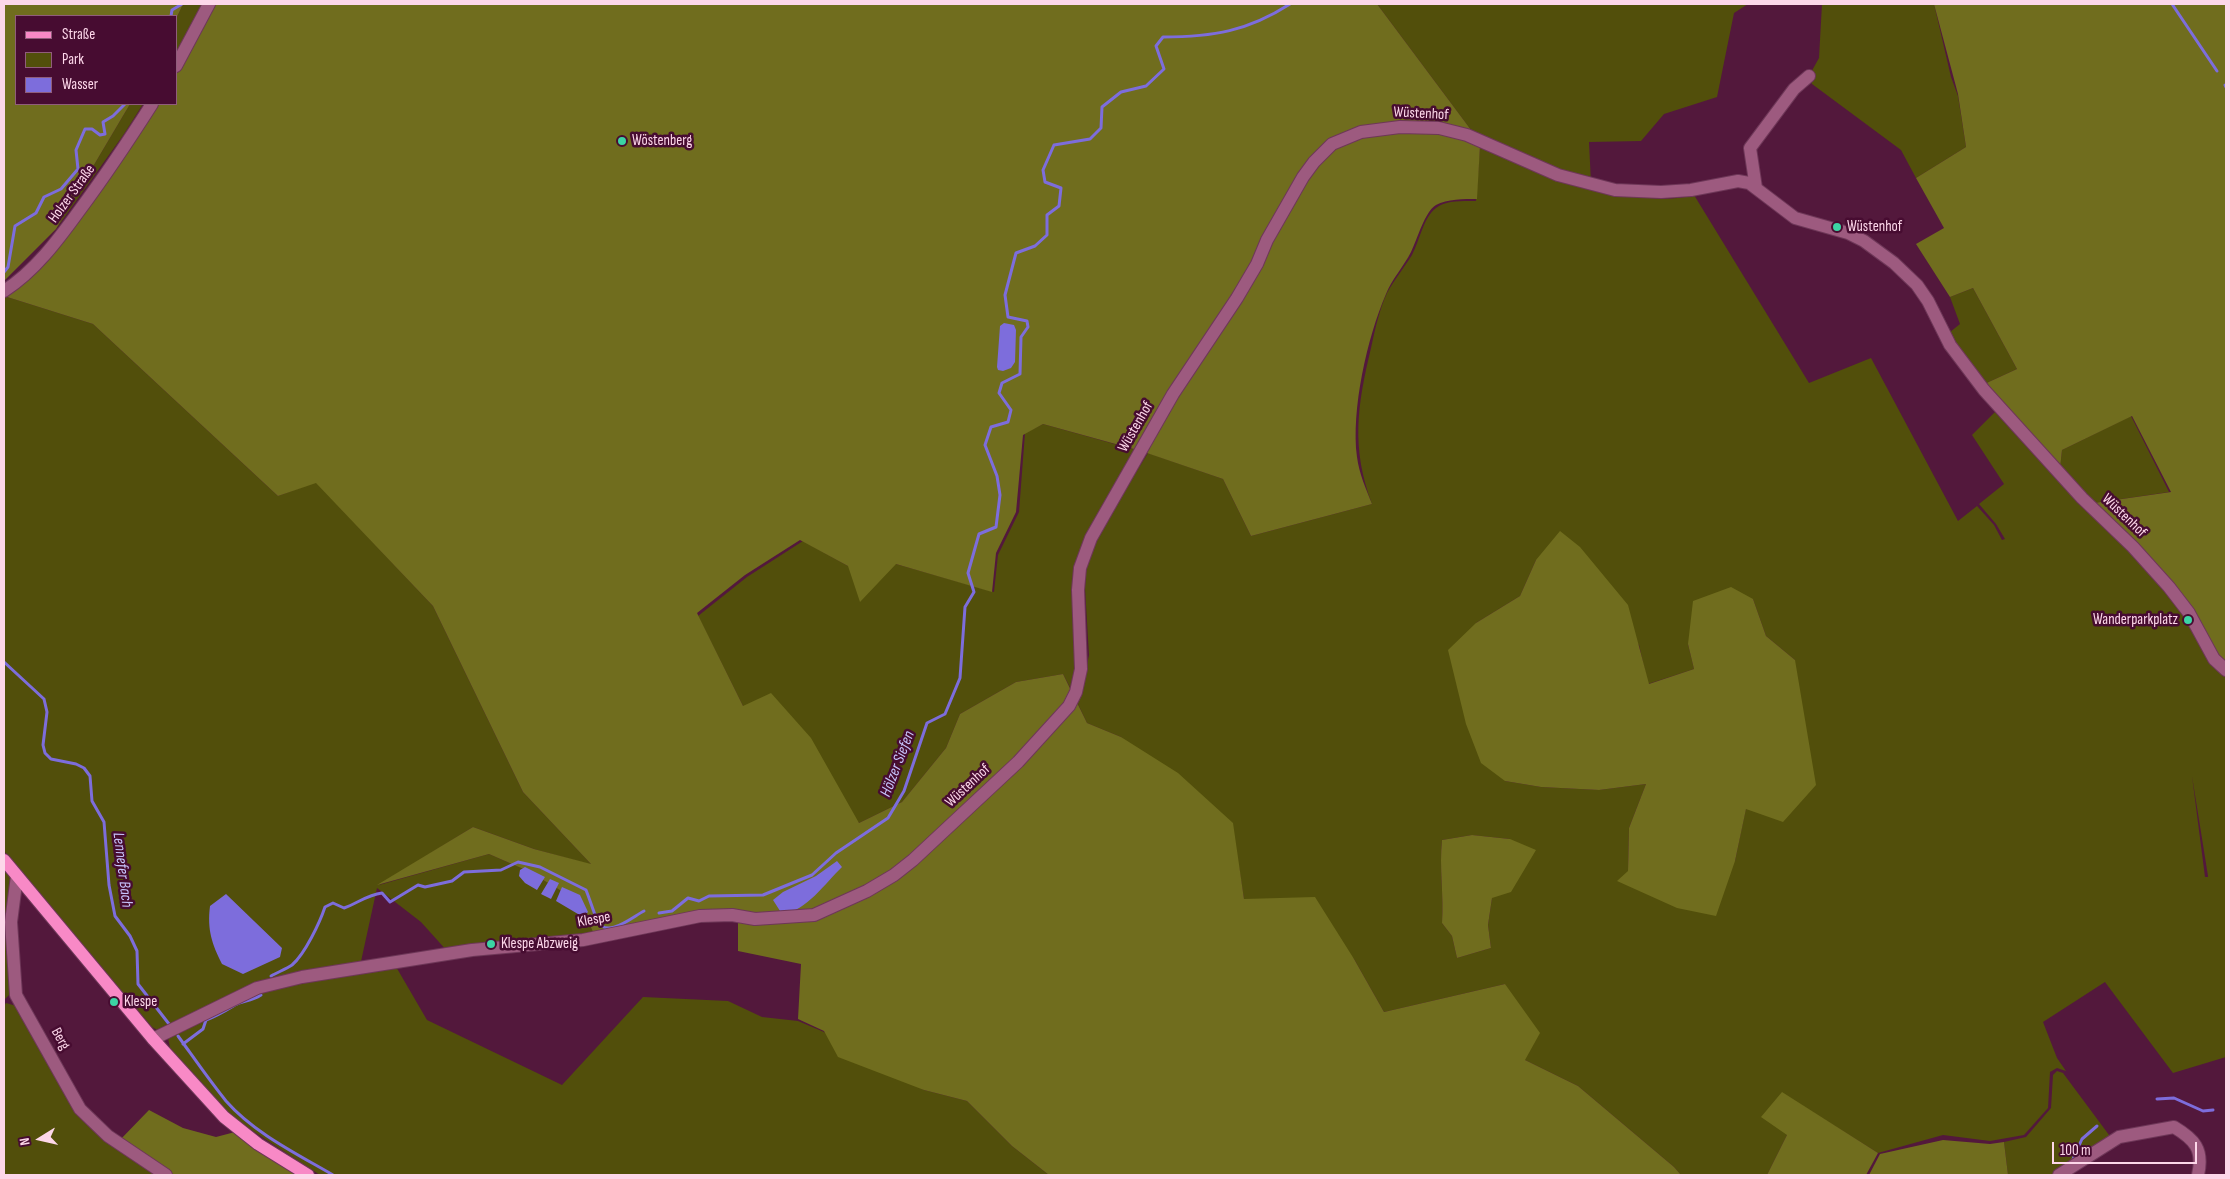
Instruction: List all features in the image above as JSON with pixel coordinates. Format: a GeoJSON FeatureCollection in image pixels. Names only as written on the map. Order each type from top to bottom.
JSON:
{"type":"FeatureCollection","features":[{"type":"Feature","properties":{"kind":"main road"},"geometry":{"type":"LineString","coordinates":[[4,860],[153,1039],[224,1117],[258,1144],[308,1175]]}},
{"type":"Feature","properties":{"kind":"street"},"geometry":{"type":"LineString","coordinates":[[178,62],[209,4]]}},
{"type":"Feature","properties":{"kind":"street"},"geometry":{"type":"LineString","coordinates":[[1756,188],[1750,148],[1794,89],[1809,76]]}},
{"type":"Feature","properties":{"kind":"street","name":"Holzer Straße"},"geometry":{"type":"LineString","coordinates":[[4,291],[33,268],[59,239],[109,170],[151,105]]}},
{"type":"Feature","properties":{"kind":"street","name":"Wüstenhof"},"geometry":{"type":"LineString","coordinates":[[814,915],[867,891],[894,875],[913,860],[1018,762],[1069,706],[1076,692],[1082,670],[1078,590],[1080,568],[1091,538],[1173,394],[1242,290],[1257,264],[1267,240],[1303,177],[1314,162],[1332,144],[1361,132],[1400,126],[1439,128],[1467,135],[1558,175],[1616,190],[1661,192],[1691,190],[1738,181],[1749,183],[1795,218],[1848,233],[1864,240],[1894,263],[1917,285],[1928,301],[1950,345],[1984,390],[2082,498],[2139,554],[2169,587],[2189,613],[2214,659],[2226,670]]}},
{"type":"Feature","properties":{"kind":"street","name":"Berg"},"geometry":{"type":"LineString","coordinates":[[17,876],[11,922],[12,960],[16,995],[80,1109],[108,1136],[166,1175]]}},
{"type":"Feature","properties":{"kind":"street","name":"Klespe"},"geometry":{"type":"LineString","coordinates":[[153,1039],[257,988],[302,977],[472,950],[583,940],[700,916],[732,915],[756,919],[814,915]]}},
{"type":"Feature","properties":{"kind":"street"},"geometry":{"type":"LineString","coordinates":[[2059,1175],[2119,1137],[2174,1127],[2190,1137],[2199,1150],[2198,1175]]}},
{"type":"Feature","properties":{"kind":"green space"},"geometry":{"type":"Polygon","coordinates":[[[183,4],[206,4],[178,49],[178,15],[183,4]]]}},
{"type":"Feature","properties":{"kind":"green space"},"geometry":{"type":"Polygon","coordinates":[[[1377,4],[1748,4],[1734,13],[1717,97],[1664,114],[1641,141],[1589,142],[1591,183],[1477,138],[1377,4]]]}},
{"type":"Feature","properties":{"kind":"green space"},"geometry":{"type":"Polygon","coordinates":[[[1822,4],[1934,4],[1951,77],[1958,96],[1966,147],[1916,178],[1901,150],[1812,84],[1809,76],[1819,58],[1822,4]]]}},
{"type":"Feature","properties":{"kind":"green space"},"geometry":{"type":"Polygon","coordinates":[[[129,105],[142,105],[124,134],[56,229],[129,105]]]}},
{"type":"Feature","properties":{"kind":"green space"},"geometry":{"type":"Polygon","coordinates":[[[1480,146],[1557,175],[1615,193],[1670,199],[1694,195],[1809,383],[1871,358],[1958,521],[1977,506],[1994,525],[2002,540],[2005,539],[1996,524],[1979,504],[2004,484],[1972,435],[1995,412],[2057,480],[2143,564],[2189,616],[2226,672],[2226,1057],[2173,1073],[2105,982],[2043,1022],[2057,1058],[2066,1071],[2057,1068],[2050,1072],[2048,1108],[2024,1135],[1990,1141],[1943,1135],[1878,1153],[1782,1093],[1787,1135],[1767,1175],[1681,1175],[1578,1086],[1525,1060],[1505,984],[1384,1012],[1354,959],[1244,899],[1239,867],[1121,737],[1087,723],[1076,700],[1084,680],[1089,655],[1085,588],[1087,560],[1107,519],[1148,453],[1223,479],[1251,536],[1372,504],[1361,464],[1358,427],[1362,389],[1382,306],[1387,293],[1412,255],[1425,223],[1432,212],[1440,205],[1476,201],[1480,146]],[[1536,560],[1520,596],[1476,623],[1505,781],[1541,787],[1599,790],[1646,784],[1629,828],[1628,871],[1735,861],[1746,808],[1795,660],[1766,636],[1753,599],[1688,644],[1694,669],[1648,684],[1639,645],[1536,560]],[[2192,776],[2205,877],[2208,876],[2192,776]],[[1472,835],[1442,840],[1442,923],[1452,936],[1457,958],[1491,948],[1488,925],[1492,898],[1510,839],[1472,835]]]}},
{"type":"Feature","properties":{"kind":"green space"},"geometry":{"type":"Polygon","coordinates":[[[1973,288],[2017,369],[1980,386],[1945,336],[1960,324],[1950,297],[1973,288]]]}},
{"type":"Feature","properties":{"kind":"green space"},"geometry":{"type":"Polygon","coordinates":[[[4,296],[93,324],[278,496],[316,482],[433,606],[523,792],[592,865],[534,849],[473,827],[379,885],[489,854],[528,871],[580,902],[596,939],[448,952],[421,922],[377,888],[360,966],[285,978],[161,1032],[152,1027],[4,851],[4,296]]]}},
{"type":"Feature","properties":{"kind":"green space"},"geometry":{"type":"Polygon","coordinates":[[[2131,416],[2169,492],[2087,504],[2059,478],[2062,450],[2131,416]]]}},
{"type":"Feature","properties":{"kind":"green space"},"geometry":{"type":"Polygon","coordinates":[[[1043,424],[1143,452],[1085,559],[1074,695],[1063,674],[1016,682],[960,714],[946,748],[902,802],[859,823],[743,706],[698,616],[747,577],[803,541],[848,566],[896,564],[994,592],[998,555],[1019,512],[1025,433],[1043,424]]]}},
{"type":"Feature","properties":{"kind":"green space"},"geometry":{"type":"Polygon","coordinates":[[[4,865],[14,877],[13,991],[4,1000],[4,865]]]}},
{"type":"Feature","properties":{"kind":"green space"},"geometry":{"type":"Polygon","coordinates":[[[395,965],[427,1020],[562,1085],[643,997],[728,1001],[762,1017],[798,1021],[824,1032],[924,1090],[967,1101],[1012,1146],[1049,1175],[320,1175],[230,1116],[170,1048],[168,1038],[255,992],[395,965]]]}},
{"type":"Feature","properties":{"kind":"green space"},"geometry":{"type":"Polygon","coordinates":[[[6,1003],[20,1007],[77,1110],[162,1175],[4,1175],[4,1006],[6,1003]]]}},
{"type":"Feature","properties":{"kind":"green space"},"geometry":{"type":"Polygon","coordinates":[[[2057,1071],[2063,1073],[2112,1139],[2055,1175],[2008,1175],[2004,1142],[2026,1137],[2051,1108],[2053,1075],[2057,1071]]]}},
{"type":"Feature","properties":{"kind":"shaded area"},"geometry":{"type":"Polygon","coordinates":[[[4,4],[183,4],[178,15],[15,15],[15,105],[129,105],[56,229],[4,281],[4,4]]]}},
{"type":"Feature","properties":{"kind":"shaded area"},"geometry":{"type":"Polygon","coordinates":[[[209,4],[1377,4],[1477,138],[1480,146],[1477,199],[1450,200],[1436,205],[1428,213],[1411,252],[1389,288],[1373,331],[1362,374],[1356,418],[1359,469],[1372,504],[1251,536],[1223,479],[1141,451],[1043,424],[1023,435],[1016,512],[996,553],[992,592],[896,564],[860,602],[848,566],[800,540],[745,575],[697,613],[743,706],[771,693],[811,738],[859,823],[902,802],[946,748],[960,714],[1016,682],[1063,674],[1087,723],[1121,737],[1178,773],[1233,823],[1244,899],[1315,897],[1354,959],[1384,1012],[1505,984],[1540,1033],[1525,1060],[1578,1086],[1681,1175],[1049,1175],[1012,1146],[967,1101],[924,1090],[838,1057],[824,1031],[798,1019],[801,964],[738,951],[738,913],[596,939],[580,902],[528,871],[489,854],[377,885],[473,827],[534,849],[591,864],[523,792],[433,606],[316,483],[278,496],[93,324],[4,296],[59,234],[148,105],[178,105],[178,56],[209,4]]]}},
{"type":"Feature","properties":{"kind":"shaded area"},"geometry":{"type":"Polygon","coordinates":[[[1934,4],[2226,4],[2226,668],[2190,613],[2087,504],[2171,492],[2132,416],[2062,450],[2059,478],[1980,386],[2017,369],[1973,288],[1950,297],[1916,244],[1944,228],[1916,178],[1966,147],[1958,94],[1934,4]]]}},
{"type":"Feature","properties":{"kind":"shaded area"},"geometry":{"type":"Polygon","coordinates":[[[1560,531],[1580,547],[1628,605],[1649,684],[1694,669],[1688,644],[1693,601],[1731,587],[1753,599],[1766,636],[1795,660],[1816,785],[1783,822],[1746,809],[1735,861],[1716,916],[1677,908],[1617,881],[1628,871],[1629,828],[1646,784],[1599,790],[1541,787],[1505,781],[1481,763],[1466,724],[1448,650],[1476,623],[1520,596],[1536,560],[1560,531]]]}},
{"type":"Feature","properties":{"kind":"shaded area"},"geometry":{"type":"Polygon","coordinates":[[[1472,835],[1510,839],[1536,850],[1511,892],[1492,898],[1488,925],[1491,948],[1457,958],[1452,936],[1442,923],[1442,840],[1472,835]]]}},
{"type":"Feature","properties":{"kind":"shaded area"},"geometry":{"type":"Polygon","coordinates":[[[1782,1092],[1878,1153],[1866,1175],[1767,1175],[1787,1135],[1761,1117],[1782,1092]]]}},
{"type":"Feature","properties":{"kind":"shaded area"},"geometry":{"type":"Polygon","coordinates":[[[149,1110],[183,1128],[216,1137],[235,1132],[300,1175],[166,1175],[118,1142],[149,1110]]]}},
{"type":"Feature","properties":{"kind":"shaded area"},"geometry":{"type":"Polygon","coordinates":[[[1943,1140],[1990,1144],[2004,1142],[2008,1175],[1869,1175],[1880,1154],[1943,1140]]]}},
{"type":"Feature","properties":{"kind":"water"},"geometry":{"type":"Polygon","coordinates":[[[1004,323],[1014,325],[1016,330],[1015,362],[1011,368],[1003,371],[998,370],[997,367],[1000,326],[1004,323]]]}},
{"type":"Feature","properties":{"kind":"water"},"geometry":{"type":"Polygon","coordinates":[[[837,861],[842,867],[815,895],[800,908],[782,914],[773,900],[783,892],[816,876],[837,861]]]}},
{"type":"Feature","properties":{"kind":"water"},"geometry":{"type":"Polygon","coordinates":[[[525,867],[545,877],[537,890],[525,883],[519,876],[520,870],[525,867]]]}},
{"type":"Feature","properties":{"kind":"water"},"geometry":{"type":"Polygon","coordinates":[[[550,879],[559,883],[551,899],[541,894],[550,879]]]}},
{"type":"Feature","properties":{"kind":"water"},"geometry":{"type":"Polygon","coordinates":[[[562,887],[580,895],[588,912],[583,917],[556,901],[562,887]]]}},
{"type":"Feature","properties":{"kind":"water"},"geometry":{"type":"Polygon","coordinates":[[[226,894],[282,948],[280,957],[243,974],[222,964],[211,936],[209,915],[210,906],[226,894]]]}},
{"type":"Feature","properties":{"kind":"waterway"},"geometry":{"type":"LineString","coordinates":[[171,15],[172,10],[182,4]]}},
{"type":"Feature","properties":{"kind":"waterway","name":"Hölzer Siefen"},"geometry":{"type":"LineString","coordinates":[[659,913],[672,911],[688,898],[699,901],[709,896],[763,895],[812,875],[836,853],[888,818],[904,791],[927,723],[945,714],[960,678],[965,607],[974,592],[968,573],[979,534],[996,527],[1000,495],[997,476],[985,445],[991,427],[1008,422],[1011,410],[999,393],[1002,383],[1020,374],[1021,337],[1028,327],[1027,321],[1008,317],[1005,295],[1016,253],[1035,246],[1047,235],[1047,215],[1059,206],[1061,188],[1045,182],[1043,170],[1054,145],[1090,139],[1101,128],[1102,107],[1121,92],[1146,86],[1164,69],[1156,46],[1163,37],[1198,36],[1230,31],[1259,21],[1290,4]]}},
{"type":"Feature","properties":{"kind":"waterway"},"geometry":{"type":"LineString","coordinates":[[2172,4],[2217,71]]}},
{"type":"Feature","properties":{"kind":"waterway"},"geometry":{"type":"LineString","coordinates":[[4,272],[8,267],[15,226],[36,213],[44,197],[61,189],[78,169],[76,150],[85,129],[92,129],[100,135],[105,134],[103,122],[113,116],[124,105]]}},
{"type":"Feature","properties":{"kind":"waterway","name":"Lennefer Bach"},"geometry":{"type":"LineString","coordinates":[[4,662],[44,699],[47,712],[43,745],[45,753],[51,759],[76,764],[84,768],[90,776],[92,801],[104,822],[109,885],[115,916],[130,936],[137,951],[138,984],[169,1024]]}},
{"type":"Feature","properties":{"kind":"waterway","name":"Hölzer Siefen"},"geometry":{"type":"LineString","coordinates":[[271,976],[292,965],[297,960],[312,938],[325,907],[333,903],[344,908],[367,897],[382,893],[390,902],[418,885],[425,887],[452,881],[464,872],[501,870],[518,862],[540,867],[586,890],[597,920],[601,926],[606,928],[613,928],[644,911]]}},
{"type":"Feature","properties":{"kind":"waterway","name":"Hölzer Siefen"},"geometry":{"type":"LineString","coordinates":[[183,1044],[203,1029],[206,1020],[238,1003],[261,995]]}},
{"type":"Feature","properties":{"kind":"waterway","name":"Lennefer Bach"},"geometry":{"type":"LineString","coordinates":[[178,1036],[237,1113],[276,1142],[333,1175]]}},
{"type":"Feature","properties":{"kind":"waterway"},"geometry":{"type":"LineString","coordinates":[[2157,1099],[2174,1098],[2203,1111],[2213,1110]]}},
{"type":"Feature","properties":{"kind":"waterway"},"geometry":{"type":"LineString","coordinates":[[2073,1159],[2082,1139],[2097,1126]]}},
{"type":"Feature","properties":{"kind":"place","name":"Wöstenberg"},"geometry":{"type":"Point","coordinates":[622,141]}},
{"type":"Feature","properties":{"kind":"place","name":"Wüstenhof"},"geometry":{"type":"Point","coordinates":[1837,227]}},
{"type":"Feature","properties":{"kind":"place","name":"Wanderparkplatz"},"geometry":{"type":"Point","coordinates":[2188,620]}},
{"type":"Feature","properties":{"kind":"place","name":"Klespe Abzweig"},"geometry":{"type":"Point","coordinates":[491,944]}},
{"type":"Feature","properties":{"kind":"place","name":"Klespe"},"geometry":{"type":"Point","coordinates":[114,1002]}}]}
